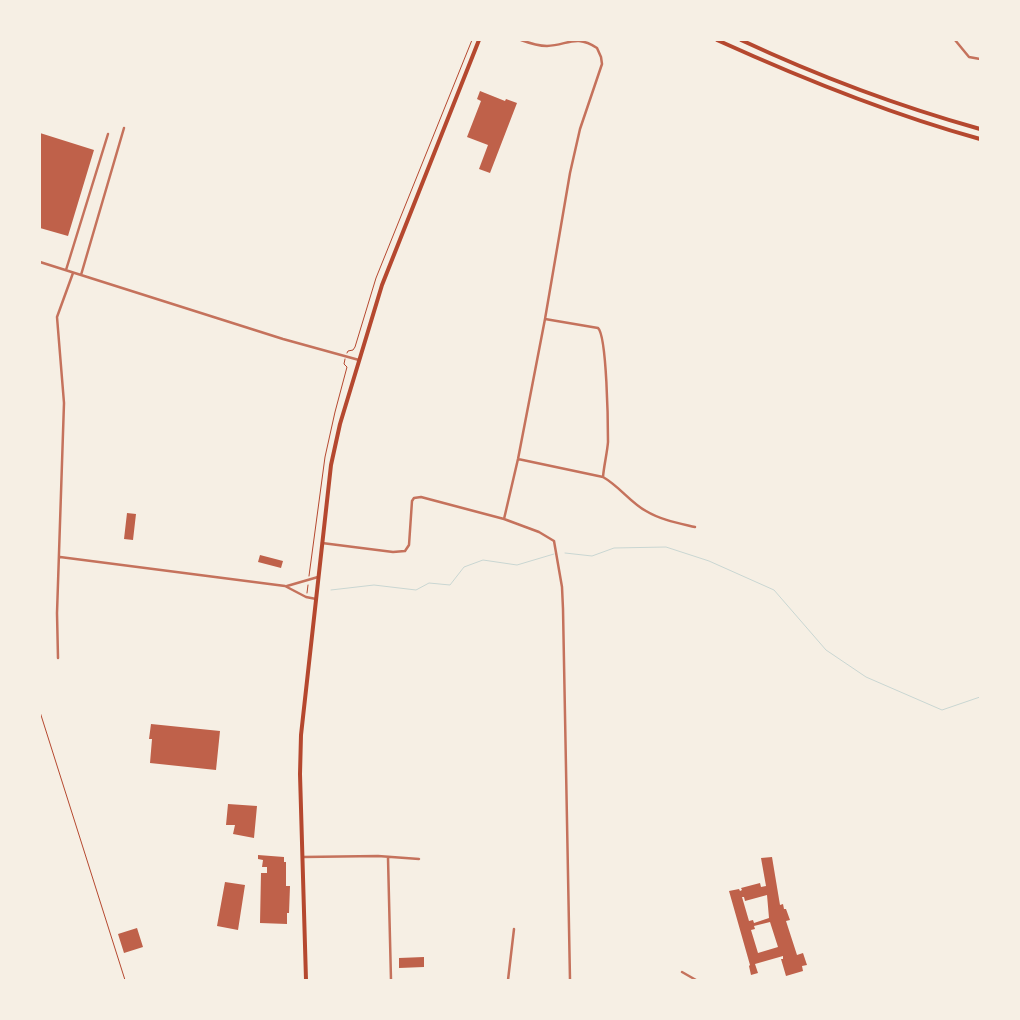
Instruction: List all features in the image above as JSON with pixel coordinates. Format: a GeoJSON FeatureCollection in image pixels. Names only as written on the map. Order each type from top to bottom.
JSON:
{"type":"FeatureCollection","features":[{"type":"Feature","properties":{"kind":"main road"},"geometry":{"type":"LineString","coordinates":[[306,980],[300,774],[301,735],[322,543],[337,436],[382,285],[479,40]]}},
{"type":"Feature","properties":{"kind":"main road"},"geometry":{"type":"LineString","coordinates":[[717,40],[833,90],[892,112],[980,139]]}},
{"type":"Feature","properties":{"kind":"main road"},"geometry":{"type":"LineString","coordinates":[[741,40],[832,80],[980,129]]}},
{"type":"Feature","properties":{"kind":"street"},"geometry":{"type":"LineString","coordinates":[[504,519],[518,458],[571,170],[580,129],[602,64],[597,48],[579,41],[566,41],[546,46],[521,40]]}},
{"type":"Feature","properties":{"kind":"street"},"geometry":{"type":"LineString","coordinates":[[955,40],[969,57],[980,60]]}},
{"type":"Feature","properties":{"kind":"street"},"geometry":{"type":"LineString","coordinates":[[81,275],[124,128]]}},
{"type":"Feature","properties":{"kind":"street"},"geometry":{"type":"LineString","coordinates":[[66,270],[108,134]]}},
{"type":"Feature","properties":{"kind":"street"},"geometry":{"type":"LineString","coordinates":[[40,262],[283,339],[359,360]]}},
{"type":"Feature","properties":{"kind":"street"},"geometry":{"type":"LineString","coordinates":[[58,658],[64,403],[57,316],[73,272]]}},
{"type":"Feature","properties":{"kind":"street"},"geometry":{"type":"LineString","coordinates":[[544,319],[598,328],[602,333],[606,369],[608,443],[603,477]]}},
{"type":"Feature","properties":{"kind":"street"},"geometry":{"type":"LineString","coordinates":[[518,458],[603,477],[612,482],[644,510],[661,518],[695,527]]}},
{"type":"Feature","properties":{"kind":"street"},"geometry":{"type":"LineString","coordinates":[[322,543],[393,552],[405,551],[409,545],[412,500],[417,497],[504,519],[539,532],[554,541],[562,587],[563,610],[570,980]]}},
{"type":"Feature","properties":{"kind":"street"},"geometry":{"type":"LineString","coordinates":[[60,557],[285,586],[316,599]]}},
{"type":"Feature","properties":{"kind":"street"},"geometry":{"type":"LineString","coordinates":[[285,586],[318,577]]}},
{"type":"Feature","properties":{"kind":"street"},"geometry":{"type":"LineString","coordinates":[[303,857],[378,856],[419,859]]}},
{"type":"Feature","properties":{"kind":"street"},"geometry":{"type":"LineString","coordinates":[[388,858],[391,980]]}},
{"type":"Feature","properties":{"kind":"street"},"geometry":{"type":"LineString","coordinates":[[508,980],[514,929]]}},
{"type":"Feature","properties":{"kind":"street"},"geometry":{"type":"LineString","coordinates":[[682,972],[696,980]]}},
{"type":"Feature","properties":{"kind":"path"},"geometry":{"type":"LineString","coordinates":[[348,350],[353,350],[356,347],[376,278],[472,40]]}},
{"type":"Feature","properties":{"kind":"path"},"geometry":{"type":"LineString","coordinates":[[40,712],[125,980]]}},
{"type":"Feature","properties":{"kind":"building"},"geometry":{"type":"Polygon","coordinates":[[[480,91],[505,101],[506,99],[517,103],[490,173],[479,169],[488,145],[467,137],[481,101],[477,99],[480,91]]]}},
{"type":"Feature","properties":{"kind":"building"},"geometry":{"type":"Polygon","coordinates":[[[40,133],[94,150],[68,236],[40,228],[40,133]]]}},
{"type":"Feature","properties":{"kind":"building"},"geometry":{"type":"Polygon","coordinates":[[[127,513],[136,514],[133,540],[124,539],[127,513]]]}},
{"type":"Feature","properties":{"kind":"building"},"geometry":{"type":"Polygon","coordinates":[[[260,555],[283,561],[281,568],[258,562],[260,555]]]}},
{"type":"Feature","properties":{"kind":"building"},"geometry":{"type":"Polygon","coordinates":[[[151,724],[220,731],[216,770],[150,763],[152,739],[149,739],[151,724]]]}},
{"type":"Feature","properties":{"kind":"building"},"geometry":{"type":"Polygon","coordinates":[[[228,804],[257,806],[254,838],[233,834],[235,825],[226,825],[228,804]]]}},
{"type":"Feature","properties":{"kind":"building"},"geometry":{"type":"Polygon","coordinates":[[[258,855],[284,857],[284,862],[286,862],[286,886],[290,886],[287,924],[260,923],[261,873],[267,873],[267,867],[262,867],[263,860],[258,859],[258,855]]]}},
{"type":"Feature","properties":{"kind":"building"},"geometry":{"type":"Polygon","coordinates":[[[772,857],[780,905],[783,904],[790,920],[786,921],[797,955],[803,953],[807,965],[802,966],[803,971],[786,976],[781,959],[783,959],[783,956],[755,964],[758,973],[751,975],[750,965],[729,891],[739,889],[740,891],[742,890],[741,888],[760,883],[761,887],[766,886],[761,858],[772,857]],[[767,895],[745,901],[744,897],[742,897],[749,921],[753,920],[754,923],[769,918],[767,895]],[[770,922],[754,926],[755,929],[751,930],[758,953],[778,947],[770,922]]]}},
{"type":"Feature","properties":{"kind":"building"},"geometry":{"type":"Polygon","coordinates":[[[225,882],[245,885],[238,930],[217,926],[225,882]]]}},
{"type":"Feature","properties":{"kind":"building"},"geometry":{"type":"Polygon","coordinates":[[[137,928],[143,947],[124,953],[118,934],[137,928]]]}},
{"type":"Feature","properties":{"kind":"building"},"geometry":{"type":"Polygon","coordinates":[[[424,957],[424,967],[399,968],[399,958],[424,957]]]}},
{"type":"Feature","properties":{"kind":"waterway"},"geometry":{"type":"LineString","coordinates":[[565,553],[592,556],[614,548],[666,547],[709,561],[774,590],[826,650],[866,677],[942,710],[980,697]]}},
{"type":"Feature","properties":{"kind":"waterway"},"geometry":{"type":"LineString","coordinates":[[331,590],[374,585],[416,590],[429,583],[450,585],[464,567],[483,560],[517,565],[554,554]]}}]}
